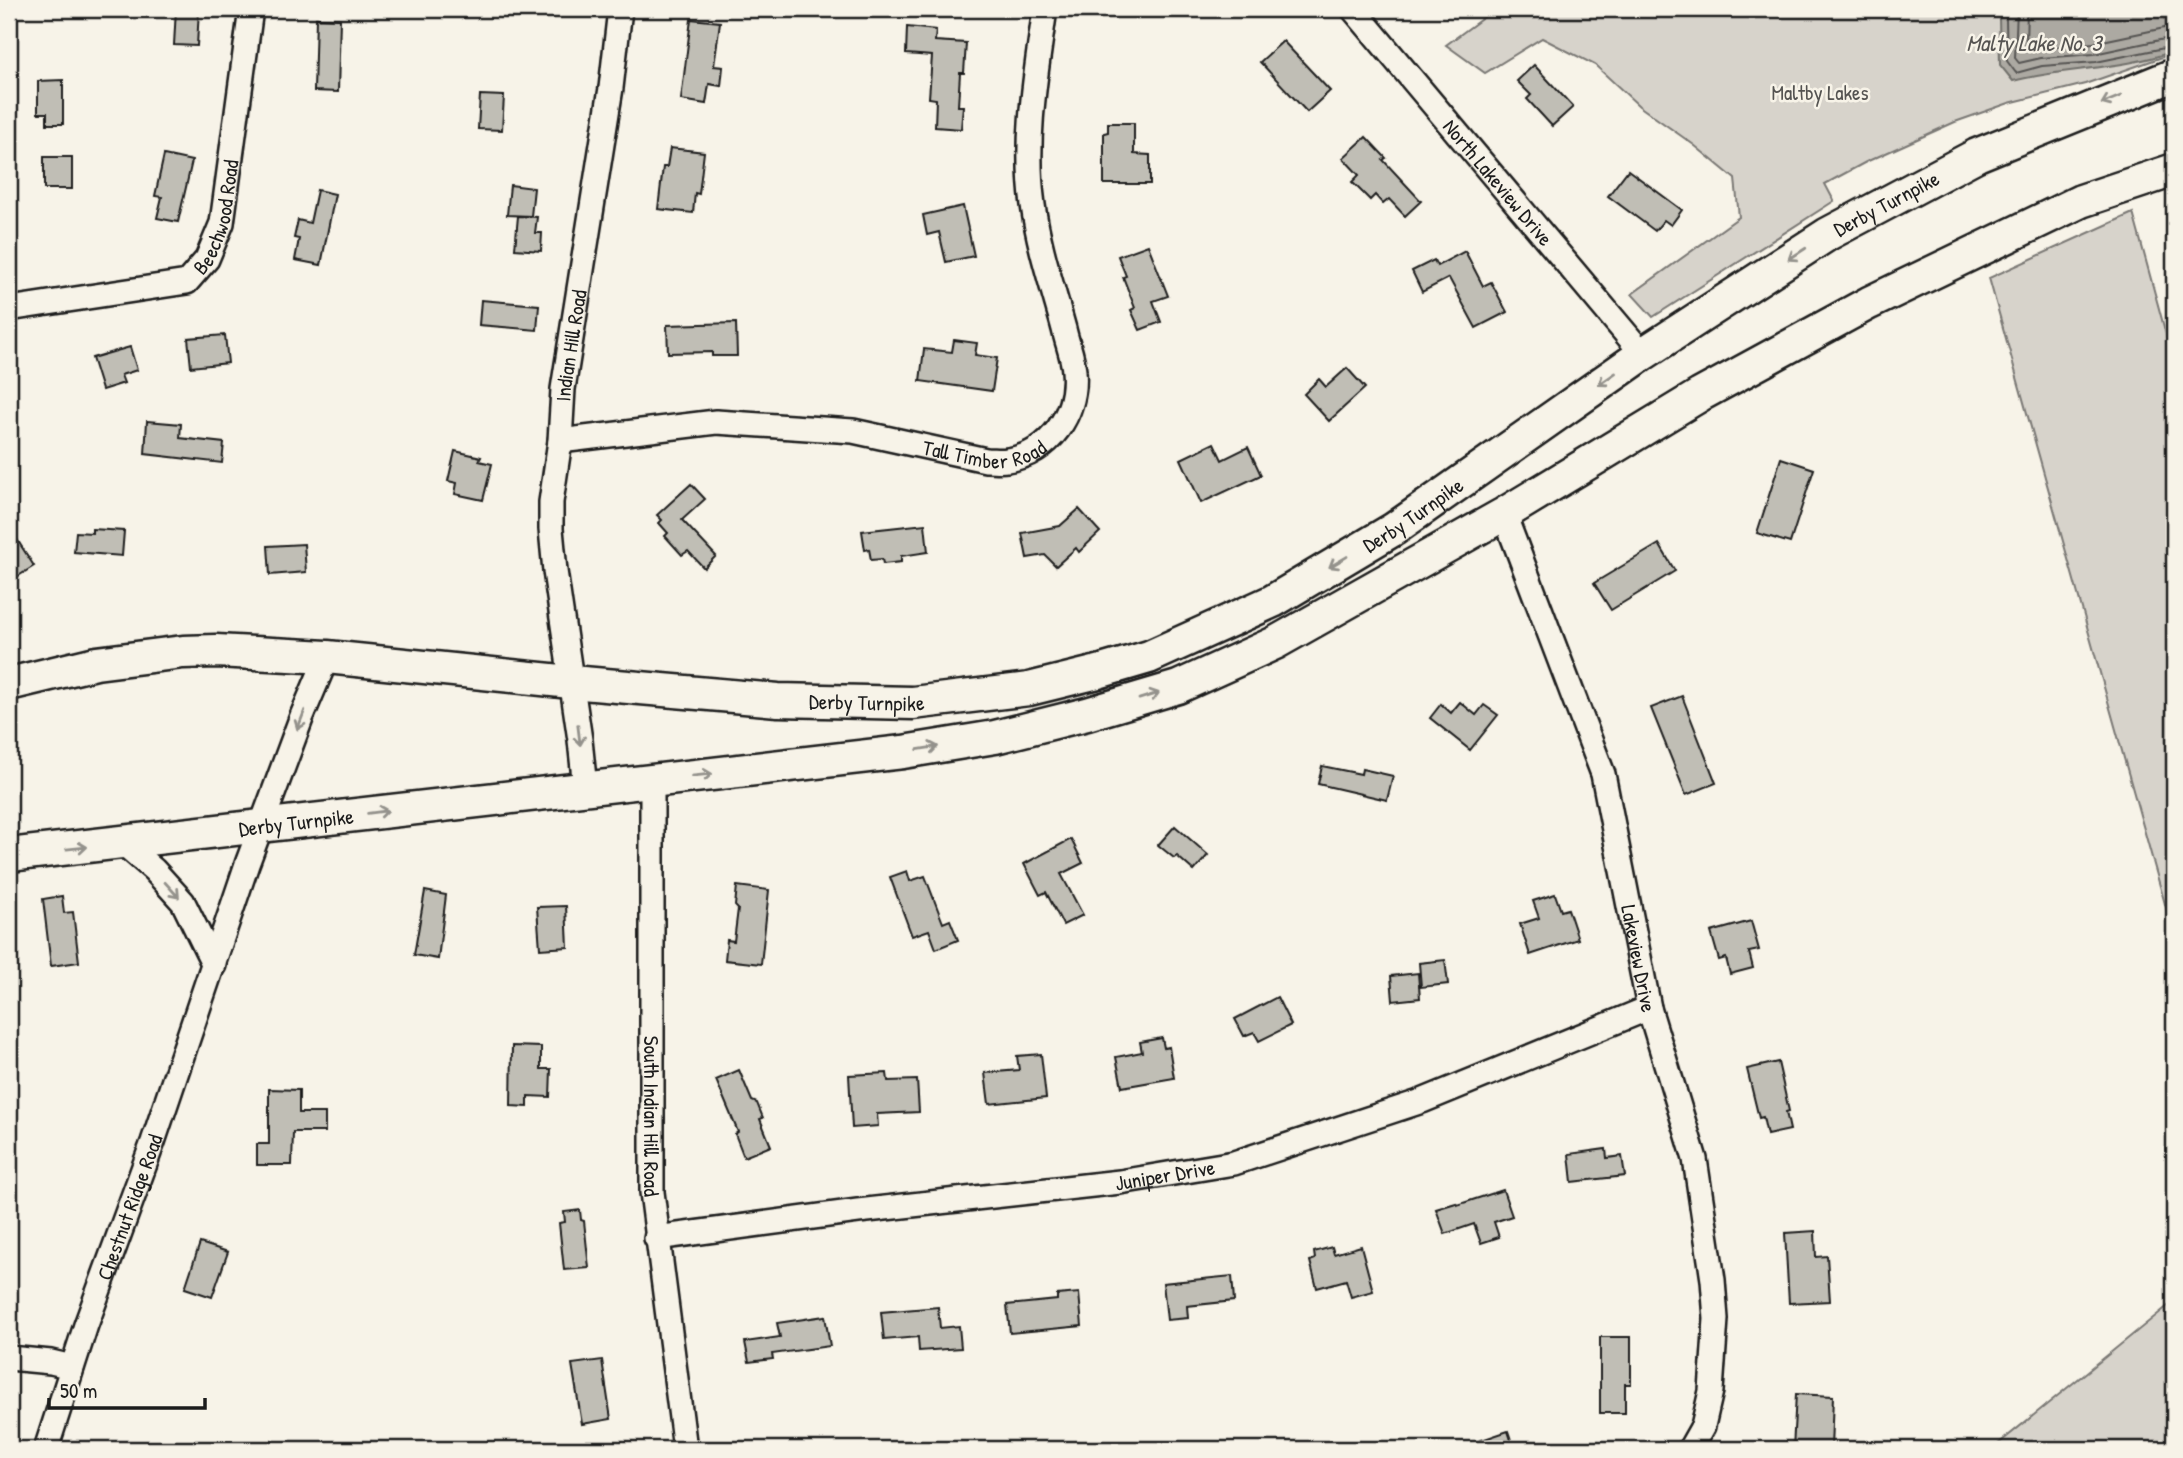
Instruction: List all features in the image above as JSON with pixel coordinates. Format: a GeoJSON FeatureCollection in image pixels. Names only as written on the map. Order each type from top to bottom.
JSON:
{"type":"FeatureCollection","features":[{"type":"Feature","properties":{"kind":"highway","name":"Derby Turnpike"},"geometry":{"type":"LineString","coordinates":[[9,684],[96,663],[183,652],[265,653],[778,700],[913,703],[1029,689],[1149,657],[1273,601],[1394,529],[1643,354],[1828,234],[1977,155],[2174,75]]}},
{"type":"Feature","properties":{"kind":"highway","name":"Derby Turnpike"},"geometry":{"type":"LineString","coordinates":[[9,855],[903,752],[995,737],[1178,687],[1275,643],[1504,514],[1700,395],[1869,303],[2081,201],[2174,170]]}},
{"type":"Feature","properties":{"kind":"street","name":"Beechwood Road"},"geometry":{"type":"LineString","coordinates":[[9,309],[187,282],[207,259],[222,223],[251,9]]}},
{"type":"Feature","properties":{"kind":"street","name":"Indian Hill Road"},"geometry":{"type":"LineString","coordinates":[[572,682],[551,528],[551,502],[560,441],[563,389],[611,88],[620,9]]}},
{"type":"Feature","properties":{"kind":"street","name":"Tall Timber Road"},"geometry":{"type":"LineString","coordinates":[[560,441],[716,422],[853,431],[986,460],[1008,460],[1029,453],[1053,438],[1065,419],[1073,395],[1074,370],[1042,253],[1033,204],[1029,150],[1045,9]]}},
{"type":"Feature","properties":{"kind":"street","name":"North Lakeview Drive"},"geometry":{"type":"LineString","coordinates":[[1353,9],[1643,354]]}},
{"type":"Feature","properties":{"kind":"street","name":"Lakeview Drive"},"geometry":{"type":"LineString","coordinates":[[1504,514],[1602,774],[1648,1008],[1695,1159],[1713,1280],[1716,1319],[1715,1359],[1706,1413],[1697,1439],[1690,1449]]}},
{"type":"Feature","properties":{"kind":"street","name":"Chestnut Ridge Road"},"geometry":{"type":"LineString","coordinates":[[46,1449],[72,1367],[262,825],[327,657]]}},
{"type":"Feature","properties":{"kind":"street"},"geometry":{"type":"LineString","coordinates":[[572,682],[584,788]]}},
{"type":"Feature","properties":{"kind":"street","name":"South Indian Hill Road"},"geometry":{"type":"LineString","coordinates":[[652,780],[652,1192],[685,1449]]}},
{"type":"Feature","properties":{"kind":"street"},"geometry":{"type":"LineString","coordinates":[[123,843],[183,902],[214,965]]}},
{"type":"Feature","properties":{"kind":"street","name":"Juniper Drive"},"geometry":{"type":"LineString","coordinates":[[656,1238],[858,1211],[1120,1182],[1234,1163],[1422,1101],[1648,1008]]}},
{"type":"Feature","properties":{"kind":"street"},"geometry":{"type":"LineString","coordinates":[[9,1358],[72,1367]]}},
{"type":"Feature","properties":{"kind":"green space","name":"Maltby Lakes"},"geometry":{"type":"Polygon","coordinates":[[[1495,9],[2174,9],[2174,53],[2085,84],[2009,103],[1955,122],[1866,162],[1825,184],[1834,201],[1653,317],[1632,294],[1739,217],[1735,179],[1694,145],[1639,106],[1595,65],[1542,38],[1485,73],[1446,45],[1495,9]]]}},
{"type":"Feature","properties":{"kind":"green space"},"geometry":{"type":"Polygon","coordinates":[[[2133,213],[2174,364],[2174,936],[1989,278],[2133,213]]]}},
{"type":"Feature","properties":{"kind":"green space"},"geometry":{"type":"Polygon","coordinates":[[[2174,1301],[2174,1449],[1992,1449],[2174,1301]]]}},
{"type":"Feature","properties":{"kind":"water","name":"Malty Lake No. 3"},"geometry":{"type":"Polygon","coordinates":[[[2002,9],[2174,9],[2174,51],[2134,62],[2013,81],[2000,65],[1999,17],[2002,9]]]}},
{"type":"Feature","properties":{"kind":"building"},"geometry":{"type":"Polygon","coordinates":[[[176,9],[199,9],[197,46],[174,45],[176,9]]]}},
{"type":"Feature","properties":{"kind":"building"},"geometry":{"type":"Polygon","coordinates":[[[316,18],[340,19],[338,92],[314,91],[316,18]]]}},
{"type":"Feature","properties":{"kind":"building"},"geometry":{"type":"Polygon","coordinates":[[[691,19],[720,22],[714,66],[723,67],[721,86],[709,84],[706,104],[681,100],[691,19]]]}},
{"type":"Feature","properties":{"kind":"building"},"geometry":{"type":"Polygon","coordinates":[[[907,27],[936,30],[935,41],[966,43],[964,73],[960,73],[958,106],[963,106],[961,129],[935,127],[936,99],[929,98],[932,56],[906,54],[907,27]]]}},
{"type":"Feature","properties":{"kind":"building"},"geometry":{"type":"Polygon","coordinates":[[[1283,41],[1330,91],[1307,112],[1260,62],[1283,41]]]}},
{"type":"Feature","properties":{"kind":"building"},"geometry":{"type":"Polygon","coordinates":[[[1534,65],[1573,107],[1552,126],[1527,99],[1531,95],[1517,81],[1534,65]]]}},
{"type":"Feature","properties":{"kind":"building"},"geometry":{"type":"Polygon","coordinates":[[[63,80],[63,124],[47,124],[47,113],[38,113],[38,81],[63,80]]]}},
{"type":"Feature","properties":{"kind":"building"},"geometry":{"type":"Polygon","coordinates":[[[480,95],[504,96],[502,130],[478,129],[480,95]]]}},
{"type":"Feature","properties":{"kind":"building"},"geometry":{"type":"Polygon","coordinates":[[[1108,123],[1134,123],[1134,154],[1150,155],[1150,184],[1104,184],[1104,133],[1108,132],[1108,123]]]}},
{"type":"Feature","properties":{"kind":"building"},"geometry":{"type":"Polygon","coordinates":[[[1366,137],[1421,201],[1405,216],[1389,199],[1383,204],[1375,195],[1370,200],[1352,182],[1359,175],[1343,158],[1366,137]]]}},
{"type":"Feature","properties":{"kind":"building"},"geometry":{"type":"Polygon","coordinates":[[[670,148],[704,152],[699,194],[695,193],[693,213],[658,209],[663,167],[667,167],[670,148]]]}},
{"type":"Feature","properties":{"kind":"building"},"geometry":{"type":"Polygon","coordinates":[[[164,155],[192,161],[178,222],[157,218],[162,197],[155,196],[164,155]]]}},
{"type":"Feature","properties":{"kind":"building"},"geometry":{"type":"Polygon","coordinates":[[[44,157],[72,157],[72,189],[44,189],[44,157]]]}},
{"type":"Feature","properties":{"kind":"building"},"geometry":{"type":"Polygon","coordinates":[[[1628,170],[1682,210],[1671,225],[1664,220],[1655,231],[1608,196],[1628,170]]]}},
{"type":"Feature","properties":{"kind":"building"},"geometry":{"type":"Polygon","coordinates":[[[510,185],[534,188],[531,216],[507,215],[510,185]]]}},
{"type":"Feature","properties":{"kind":"building"},"geometry":{"type":"Polygon","coordinates":[[[317,190],[335,194],[321,265],[295,260],[299,239],[294,238],[298,220],[310,223],[317,190]]]}},
{"type":"Feature","properties":{"kind":"building"},"geometry":{"type":"Polygon","coordinates":[[[963,206],[974,256],[946,262],[939,232],[927,235],[923,215],[963,206]]]}},
{"type":"Feature","properties":{"kind":"building"},"geometry":{"type":"Polygon","coordinates":[[[518,216],[537,217],[535,233],[542,233],[541,251],[515,249],[518,216]]]}},
{"type":"Feature","properties":{"kind":"building"},"geometry":{"type":"Polygon","coordinates":[[[1148,245],[1168,296],[1153,301],[1161,322],[1140,330],[1131,310],[1135,308],[1118,256],[1148,245]]]}},
{"type":"Feature","properties":{"kind":"building"},"geometry":{"type":"Polygon","coordinates":[[[1465,251],[1483,286],[1491,282],[1507,312],[1476,328],[1449,278],[1422,292],[1412,271],[1434,260],[1437,266],[1465,251]]]}},
{"type":"Feature","properties":{"kind":"building"},"geometry":{"type":"Polygon","coordinates":[[[481,300],[539,305],[537,330],[479,325],[481,300]]]}},
{"type":"Feature","properties":{"kind":"building"},"geometry":{"type":"Polygon","coordinates":[[[736,323],[737,356],[712,356],[712,352],[668,353],[667,325],[736,323]]]}},
{"type":"Feature","properties":{"kind":"building"},"geometry":{"type":"Polygon","coordinates":[[[225,335],[228,363],[191,367],[188,338],[225,335]]]}},
{"type":"Feature","properties":{"kind":"building"},"geometry":{"type":"Polygon","coordinates":[[[954,340],[977,343],[975,355],[997,358],[992,391],[920,381],[924,349],[952,352],[954,340]]]}},
{"type":"Feature","properties":{"kind":"building"},"geometry":{"type":"Polygon","coordinates":[[[130,347],[137,370],[121,375],[124,383],[102,390],[92,358],[130,347]]]}},
{"type":"Feature","properties":{"kind":"building"},"geometry":{"type":"Polygon","coordinates":[[[1347,368],[1365,388],[1329,421],[1304,394],[1319,379],[1326,387],[1347,368]]]}},
{"type":"Feature","properties":{"kind":"building"},"geometry":{"type":"Polygon","coordinates":[[[147,421],[181,424],[180,438],[224,443],[222,463],[145,454],[147,421]]]}},
{"type":"Feature","properties":{"kind":"building"},"geometry":{"type":"Polygon","coordinates":[[[1214,443],[1222,460],[1248,447],[1261,475],[1201,503],[1181,459],[1214,443]]]}},
{"type":"Feature","properties":{"kind":"building"},"geometry":{"type":"Polygon","coordinates":[[[455,451],[481,457],[479,461],[492,464],[483,500],[455,494],[457,483],[448,481],[455,451]]]}},
{"type":"Feature","properties":{"kind":"building"},"geometry":{"type":"Polygon","coordinates":[[[1781,458],[1814,469],[1790,543],[1757,533],[1781,458]]]}},
{"type":"Feature","properties":{"kind":"building"},"geometry":{"type":"Polygon","coordinates":[[[691,484],[705,499],[682,520],[716,556],[704,568],[688,551],[682,555],[665,536],[668,533],[659,523],[662,520],[657,515],[691,484]]]}},
{"type":"Feature","properties":{"kind":"building"},"geometry":{"type":"Polygon","coordinates":[[[1079,509],[1100,532],[1079,552],[1076,548],[1056,566],[1045,555],[1027,558],[1022,533],[1060,526],[1079,509]]]}},
{"type":"Feature","properties":{"kind":"building"},"geometry":{"type":"Polygon","coordinates":[[[925,524],[928,552],[901,556],[901,562],[883,564],[882,559],[871,560],[869,549],[865,550],[862,531],[925,524]]]}},
{"type":"Feature","properties":{"kind":"building"},"geometry":{"type":"Polygon","coordinates":[[[9,527],[34,566],[9,582],[9,527]]]}},
{"type":"Feature","properties":{"kind":"building"},"geometry":{"type":"Polygon","coordinates":[[[92,529],[124,531],[122,556],[74,552],[76,532],[92,533],[92,529]]]}},
{"type":"Feature","properties":{"kind":"building"},"geometry":{"type":"Polygon","coordinates":[[[304,544],[306,572],[270,575],[268,546],[304,544]]]}},
{"type":"Feature","properties":{"kind":"building"},"geometry":{"type":"Polygon","coordinates":[[[1659,544],[1675,571],[1611,610],[1594,583],[1659,544]]]}},
{"type":"Feature","properties":{"kind":"building"},"geometry":{"type":"Polygon","coordinates":[[[1682,696],[1716,783],[1686,795],[1651,708],[1682,696]]]}},
{"type":"Feature","properties":{"kind":"building"},"geometry":{"type":"Polygon","coordinates":[[[1460,702],[1476,715],[1484,705],[1498,715],[1470,750],[1430,718],[1441,704],[1451,713],[1460,702]]]}},
{"type":"Feature","properties":{"kind":"building"},"geometry":{"type":"Polygon","coordinates":[[[1322,766],[1361,774],[1362,769],[1393,776],[1387,800],[1318,784],[1322,766]]]}},
{"type":"Feature","properties":{"kind":"building"},"geometry":{"type":"Polygon","coordinates":[[[1175,826],[1208,855],[1194,871],[1177,856],[1174,858],[1158,845],[1175,826]]]}},
{"type":"Feature","properties":{"kind":"building"},"geometry":{"type":"Polygon","coordinates":[[[1071,839],[1083,863],[1061,874],[1083,915],[1063,925],[1046,892],[1040,895],[1024,864],[1071,839]]]}},
{"type":"Feature","properties":{"kind":"building"},"geometry":{"type":"Polygon","coordinates":[[[907,871],[910,881],[925,876],[943,923],[950,920],[958,940],[936,949],[929,930],[912,936],[890,877],[907,871]]]}},
{"type":"Feature","properties":{"kind":"building"},"geometry":{"type":"Polygon","coordinates":[[[737,886],[769,890],[761,964],[725,960],[727,940],[734,941],[738,909],[735,906],[737,886]]]}},
{"type":"Feature","properties":{"kind":"building"},"geometry":{"type":"Polygon","coordinates":[[[425,891],[446,895],[438,959],[414,955],[425,891]]]}},
{"type":"Feature","properties":{"kind":"building"},"geometry":{"type":"Polygon","coordinates":[[[1555,894],[1561,911],[1568,909],[1578,939],[1530,955],[1520,924],[1539,918],[1533,901],[1555,894]]]}},
{"type":"Feature","properties":{"kind":"building"},"geometry":{"type":"Polygon","coordinates":[[[62,896],[64,913],[73,912],[79,962],[51,966],[43,899],[62,896]]]}},
{"type":"Feature","properties":{"kind":"building"},"geometry":{"type":"Polygon","coordinates":[[[566,906],[568,947],[540,949],[537,907],[566,906]]]}},
{"type":"Feature","properties":{"kind":"building"},"geometry":{"type":"Polygon","coordinates":[[[1751,921],[1759,950],[1749,952],[1753,968],[1730,974],[1726,958],[1719,960],[1711,932],[1751,921]]]}},
{"type":"Feature","properties":{"kind":"building"},"geometry":{"type":"Polygon","coordinates":[[[1445,960],[1448,984],[1421,987],[1419,963],[1445,960]]]}},
{"type":"Feature","properties":{"kind":"building"},"geometry":{"type":"Polygon","coordinates":[[[1418,973],[1420,998],[1393,1001],[1391,976],[1418,973]]]}},
{"type":"Feature","properties":{"kind":"building"},"geometry":{"type":"Polygon","coordinates":[[[1277,997],[1291,1025],[1259,1041],[1254,1032],[1244,1036],[1235,1019],[1277,997]]]}},
{"type":"Feature","properties":{"kind":"building"},"geometry":{"type":"Polygon","coordinates":[[[1162,1038],[1164,1048],[1169,1047],[1174,1078],[1122,1087],[1116,1057],[1142,1052],[1140,1042],[1162,1038]]]}},
{"type":"Feature","properties":{"kind":"building"},"geometry":{"type":"Polygon","coordinates":[[[512,1046],[541,1047],[541,1069],[551,1069],[550,1097],[528,1096],[528,1107],[511,1106],[512,1046]]]}},
{"type":"Feature","properties":{"kind":"building"},"geometry":{"type":"Polygon","coordinates":[[[1041,1054],[1046,1098],[989,1104],[985,1073],[1019,1070],[1017,1056],[1041,1054]]]}},
{"type":"Feature","properties":{"kind":"building"},"geometry":{"type":"Polygon","coordinates":[[[1778,1062],[1789,1111],[1786,1112],[1790,1130],[1767,1135],[1763,1117],[1759,1118],[1747,1069],[1778,1062]]]}},
{"type":"Feature","properties":{"kind":"building"},"geometry":{"type":"Polygon","coordinates":[[[739,1070],[752,1101],[757,1103],[763,1118],[760,1119],[771,1146],[744,1157],[735,1134],[738,1132],[716,1080],[739,1070]]]}},
{"type":"Feature","properties":{"kind":"building"},"geometry":{"type":"Polygon","coordinates":[[[887,1073],[888,1081],[917,1080],[919,1112],[877,1114],[878,1126],[852,1128],[849,1075],[887,1073]]]}},
{"type":"Feature","properties":{"kind":"building"},"geometry":{"type":"Polygon","coordinates":[[[269,1089],[299,1090],[299,1113],[325,1113],[325,1132],[293,1132],[292,1165],[257,1165],[257,1144],[269,1144],[269,1089]]]}},
{"type":"Feature","properties":{"kind":"building"},"geometry":{"type":"Polygon","coordinates":[[[1606,1149],[1607,1158],[1622,1156],[1625,1176],[1572,1182],[1569,1154],[1606,1149]]]}},
{"type":"Feature","properties":{"kind":"building"},"geometry":{"type":"Polygon","coordinates":[[[1503,1190],[1512,1216],[1494,1222],[1499,1237],[1481,1243],[1474,1224],[1445,1234],[1436,1209],[1503,1190]]]}},
{"type":"Feature","properties":{"kind":"building"},"geometry":{"type":"Polygon","coordinates":[[[580,1210],[581,1220],[584,1221],[589,1268],[564,1270],[559,1223],[565,1222],[564,1212],[580,1210]]]}},
{"type":"Feature","properties":{"kind":"building"},"geometry":{"type":"Polygon","coordinates":[[[1815,1231],[1816,1257],[1827,1256],[1830,1301],[1789,1303],[1785,1233],[1815,1231]]]}},
{"type":"Feature","properties":{"kind":"building"},"geometry":{"type":"Polygon","coordinates":[[[200,1243],[228,1252],[212,1297],[185,1288],[200,1243]]]}},
{"type":"Feature","properties":{"kind":"building"},"geometry":{"type":"Polygon","coordinates":[[[1361,1246],[1373,1291],[1351,1297],[1346,1280],[1317,1288],[1310,1261],[1315,1259],[1314,1252],[1332,1247],[1334,1254],[1361,1246]]]}},
{"type":"Feature","properties":{"kind":"building"},"geometry":{"type":"Polygon","coordinates":[[[1232,1276],[1234,1301],[1187,1306],[1188,1318],[1167,1320],[1163,1283],[1232,1276]]]}},
{"type":"Feature","properties":{"kind":"building"},"geometry":{"type":"Polygon","coordinates":[[[1079,1293],[1082,1326],[1010,1333],[1007,1305],[1057,1300],[1057,1295],[1079,1293]]]}},
{"type":"Feature","properties":{"kind":"building"},"geometry":{"type":"Polygon","coordinates":[[[938,1307],[940,1328],[959,1326],[961,1348],[919,1351],[918,1337],[884,1340],[881,1312],[938,1307]]]}},
{"type":"Feature","properties":{"kind":"building"},"geometry":{"type":"Polygon","coordinates":[[[825,1316],[830,1346],[772,1354],[773,1359],[749,1362],[745,1342],[780,1337],[777,1323],[825,1316]]]}},
{"type":"Feature","properties":{"kind":"building"},"geometry":{"type":"Polygon","coordinates":[[[1600,1337],[1631,1337],[1631,1384],[1625,1384],[1625,1413],[1600,1413],[1600,1337]]]}},
{"type":"Feature","properties":{"kind":"building"},"geometry":{"type":"Polygon","coordinates":[[[602,1360],[611,1419],[582,1424],[572,1364],[602,1360]]]}},
{"type":"Feature","properties":{"kind":"building"},"geometry":{"type":"Polygon","coordinates":[[[1796,1394],[1833,1396],[1831,1449],[1793,1449],[1796,1394]]]}},
{"type":"Feature","properties":{"kind":"building"},"geometry":{"type":"Polygon","coordinates":[[[1508,1431],[1514,1449],[1464,1449],[1464,1446],[1508,1431]]]}}]}
